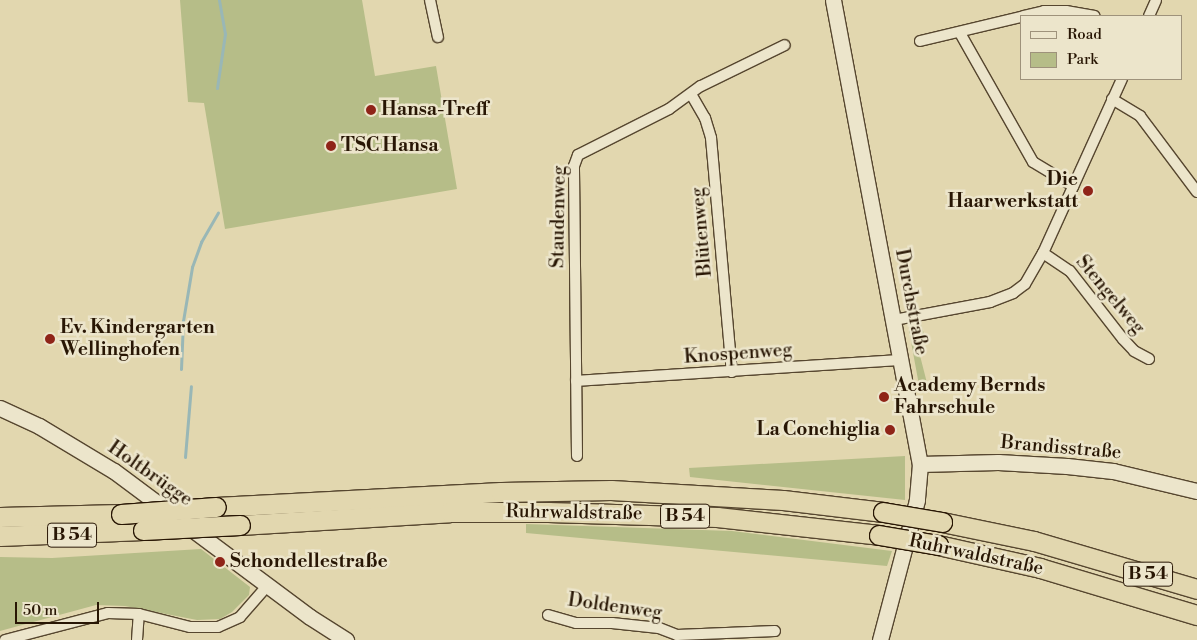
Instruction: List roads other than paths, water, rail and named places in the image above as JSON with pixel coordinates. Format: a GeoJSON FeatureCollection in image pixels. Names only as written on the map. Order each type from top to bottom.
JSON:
{"type":"FeatureCollection","features":[{"type":"Feature","properties":{"kind":"highway","name":"Ruhrwaldstraße"},"geometry":{"type":"LineString","coordinates":[[0,516],[121,514],[501,492],[611,490],[783,500],[883,512],[942,522],[1034,542],[1197,589]]}},
{"type":"Feature","properties":{"kind":"highway","name":"Ruhrwaldstraße"},"geometry":{"type":"LineString","coordinates":[[0,536],[240,525],[450,512],[548,512],[717,517],[879,535],[938,545],[1040,568],[1197,615]]}},
{"type":"Feature","properties":{"kind":"street"},"geometry":{"type":"LineString","coordinates":[[430,0],[438,37]]}},
{"type":"Feature","properties":{"kind":"street","name":"Durchstraße"},"geometry":{"type":"LineString","coordinates":[[833,0],[920,464],[917,500],[880,640]]}},
{"type":"Feature","properties":{"kind":"street"},"geometry":{"type":"LineString","coordinates":[[1149,15],[1156,0]]}},
{"type":"Feature","properties":{"kind":"street"},"geometry":{"type":"LineString","coordinates":[[1029,15],[1044,11],[1066,11],[1089,15]]}},
{"type":"Feature","properties":{"kind":"street"},"geometry":{"type":"LineString","coordinates":[[920,41],[1020,17]]}},
{"type":"Feature","properties":{"kind":"street"},"geometry":{"type":"LineString","coordinates":[[960,32],[1033,162],[1074,186]]}},
{"type":"Feature","properties":{"kind":"street","name":"Staudenweg"},"geometry":{"type":"LineString","coordinates":[[577,456],[574,166],[578,155],[691,94],[701,86],[785,45]]}},
{"type":"Feature","properties":{"kind":"street"},"geometry":{"type":"LineString","coordinates":[[894,320],[1005,298],[1025,284],[1043,253],[1122,80]]}},
{"type":"Feature","properties":{"kind":"street","name":"Blütenweg"},"geometry":{"type":"LineString","coordinates":[[691,94],[705,118],[711,138],[732,372]]}},
{"type":"Feature","properties":{"kind":"street"},"geometry":{"type":"LineString","coordinates":[[1112,100],[1140,116],[1197,192]]}},
{"type":"Feature","properties":{"kind":"street","name":"Stengelweg"},"geometry":{"type":"LineString","coordinates":[[1043,253],[1070,271],[1123,339],[1134,351],[1149,359]]}},
{"type":"Feature","properties":{"kind":"street","name":"Knospenweg"},"geometry":{"type":"LineString","coordinates":[[576,381],[902,360]]}},
{"type":"Feature","properties":{"kind":"street","name":"Holtbrügge"},"geometry":{"type":"LineString","coordinates":[[0,408],[39,426],[114,471],[267,586],[346,640]]}},
{"type":"Feature","properties":{"kind":"street","name":"Brandisstraße"},"geometry":{"type":"LineString","coordinates":[[920,464],[998,462],[1067,466],[1113,472],[1197,491]]}},
{"type":"Feature","properties":{"kind":"street"},"geometry":{"type":"LineString","coordinates":[[5,640],[20,638],[99,614],[139,614],[190,627],[218,627],[240,616],[267,586]]}},
{"type":"Feature","properties":{"kind":"street"},"geometry":{"type":"LineString","coordinates":[[137,640],[139,614]]}},
{"type":"Feature","properties":{"kind":"street","name":"Doldenweg"},"geometry":{"type":"LineString","coordinates":[[548,615],[576,623],[612,623],[659,628],[677,638],[775,631]]}},
{"type":"Feature","properties":{"kind":"waterway"},"geometry":{"type":"LineString","coordinates":[[217,88],[225,34],[219,0]]}},
{"type":"Feature","properties":{"kind":"waterway"},"geometry":{"type":"LineString","coordinates":[[181,369],[183,321],[192,267],[201,242],[218,213]]}},
{"type":"Feature","properties":{"kind":"waterway"},"geometry":{"type":"LineString","coordinates":[[185,457],[191,386]]}},
{"type":"Feature","properties":{"kind":"place","name":"Hansa-Treff"},"geometry":{"type":"Point","coordinates":[371,110]}},
{"type":"Feature","properties":{"kind":"place","name":"TSC Hansa"},"geometry":{"type":"Point","coordinates":[331,146]}},
{"type":"Feature","properties":{"kind":"place","name":"Die Haarwerkstatt"},"geometry":{"type":"Point","coordinates":[1088,191]}},
{"type":"Feature","properties":{"kind":"place","name":"Ev. Kindergarten Wellinghofen"},"geometry":{"type":"Point","coordinates":[50,339]}},
{"type":"Feature","properties":{"kind":"place","name":"Academy Bernds Fahrschule"},"geometry":{"type":"Point","coordinates":[884,397]}},
{"type":"Feature","properties":{"kind":"place","name":"La Conchiglia"},"geometry":{"type":"Point","coordinates":[890,430]}},
{"type":"Feature","properties":{"kind":"place","name":"Schondellestraße"},"geometry":{"type":"Point","coordinates":[220,562]}}]}
